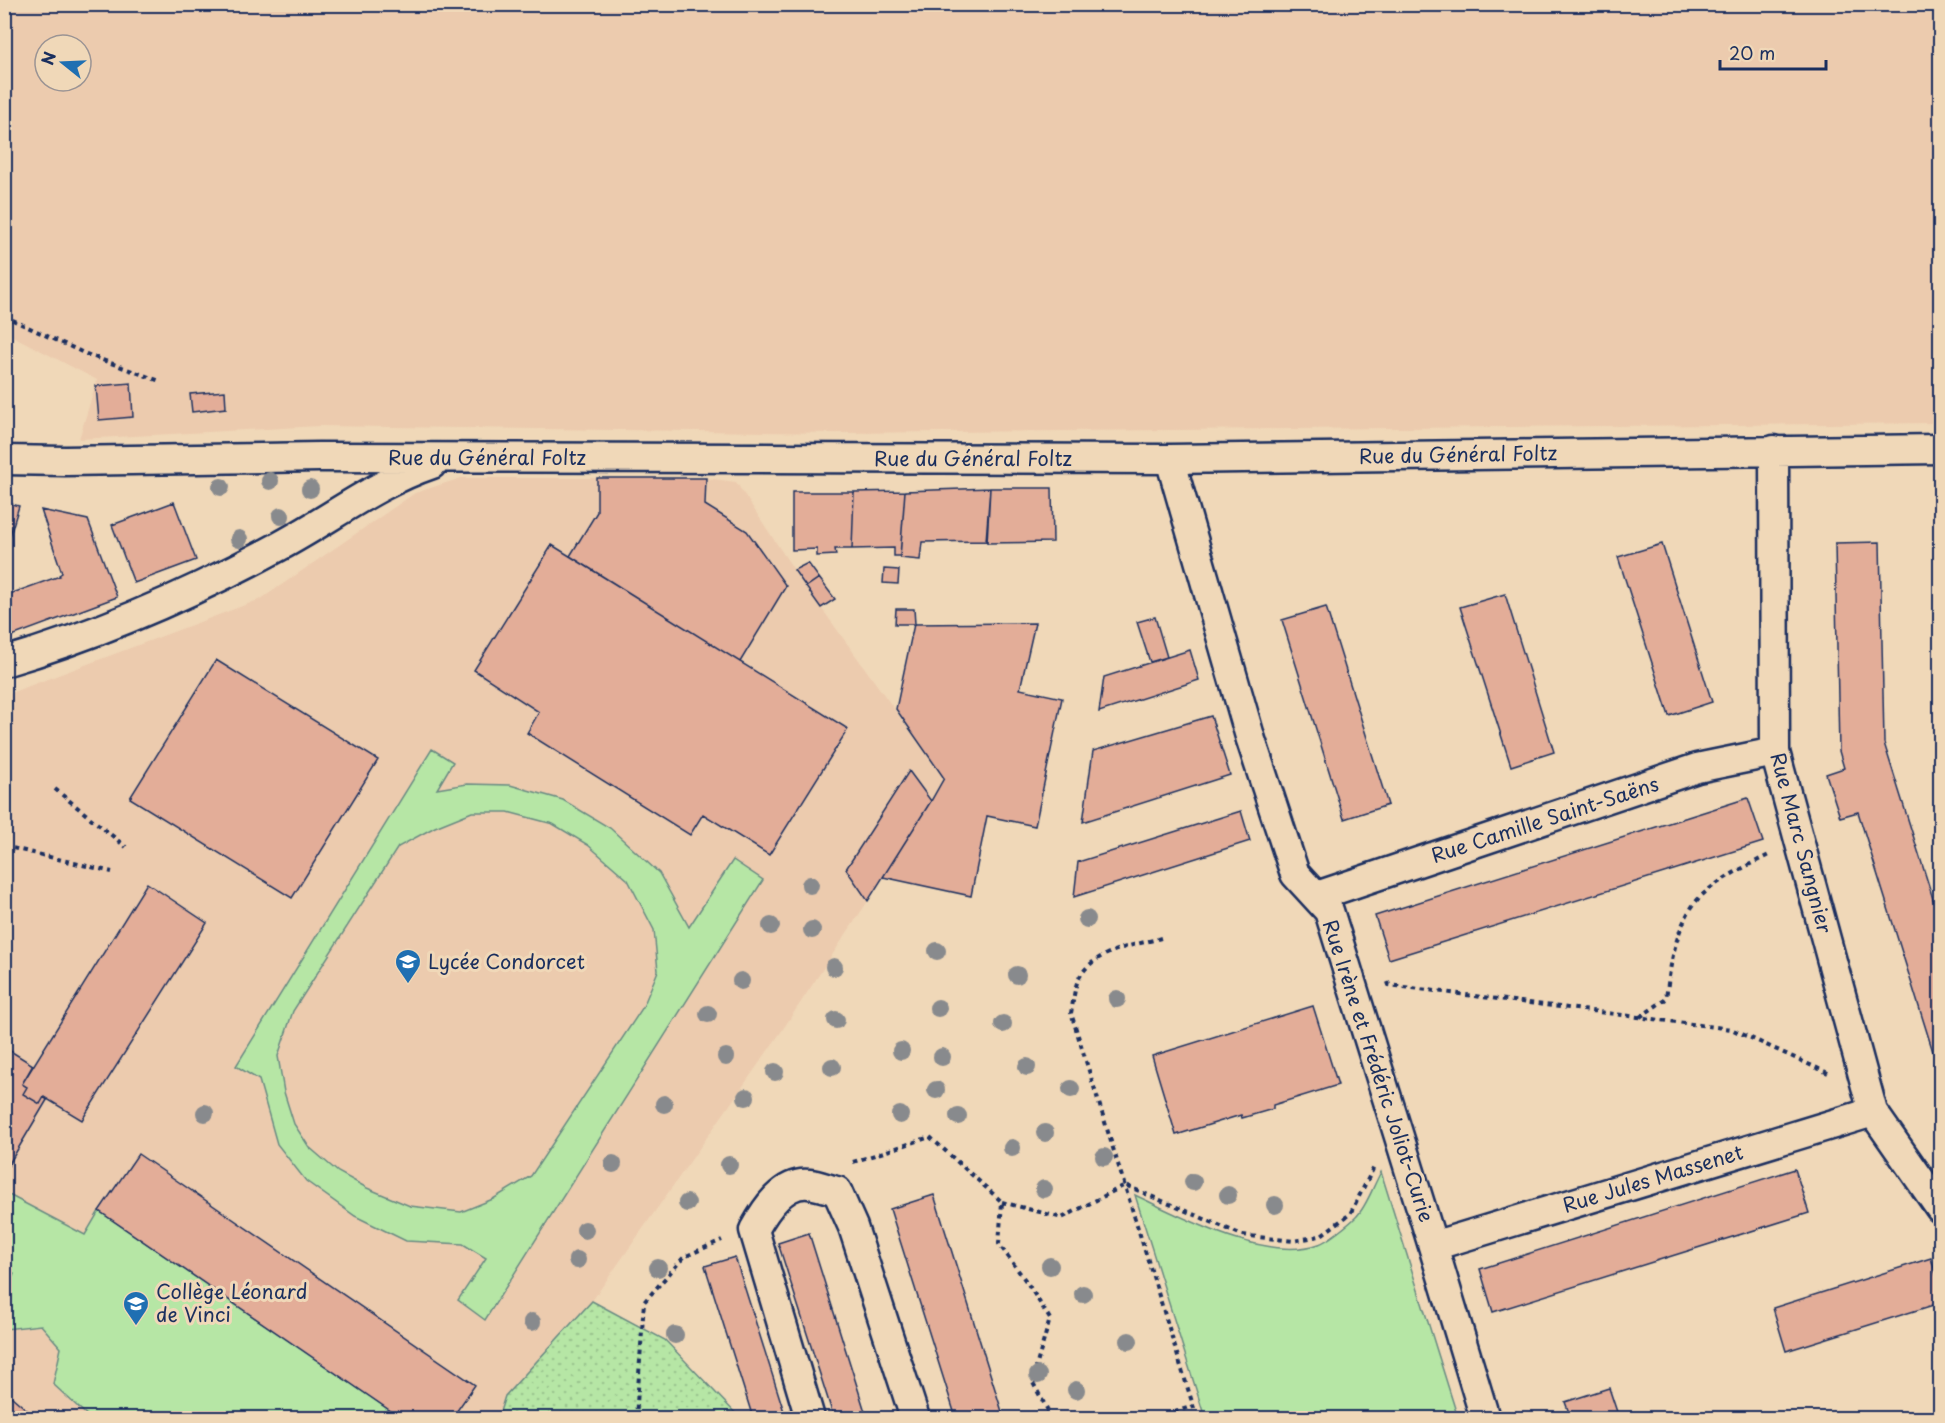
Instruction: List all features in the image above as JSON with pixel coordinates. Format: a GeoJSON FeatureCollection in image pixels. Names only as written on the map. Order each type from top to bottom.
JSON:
{"type":"FeatureCollection","features":[{"type":"Feature","properties":{"kind":"street","name":"Rue du Général Foltz"},"geometry":{"type":"LineString","coordinates":[[4,460],[319,457],[1170,459],[1941,449]]}},
{"type":"Feature","properties":{"kind":"street","name":"Rue Marc Sangnier"},"geometry":{"type":"LineString","coordinates":[[1774,450],[1775,752],[1800,843],[1864,1115],[1892,1142],[1941,1208]]}},
{"type":"Feature","properties":{"kind":"street"},"geometry":{"type":"LineString","coordinates":[[4,662],[45,650],[128,618],[213,581],[282,545],[358,497],[404,473],[451,458]]}},
{"type":"Feature","properties":{"kind":"street","name":"Rue Irène et Frédéric Joliot-Curie"},"geometry":{"type":"LineString","coordinates":[[1170,459],[1251,740],[1295,874],[1329,911],[1485,1419]]}},
{"type":"Feature","properties":{"kind":"street","name":"Rue Camille Saint-Saëns"},"geometry":{"type":"LineString","coordinates":[[1317,896],[1697,768],[1775,752]]}},
{"type":"Feature","properties":{"kind":"street","name":"Rue Jules Massenet"},"geometry":{"type":"LineString","coordinates":[[1433,1246],[1864,1115]]}},
{"type":"Feature","properties":{"kind":"street"},"geometry":{"type":"LineString","coordinates":[[810,1419],[754,1230],[765,1210],[786,1190],[807,1184],[837,1191],[853,1227],[915,1419]]}},
{"type":"Feature","properties":{"kind":"path"},"geometry":{"type":"LineString","coordinates":[[4,316],[86,354],[160,381]]}},
{"type":"Feature","properties":{"kind":"path"},"geometry":{"type":"LineString","coordinates":[[55,789],[126,848]]}},
{"type":"Feature","properties":{"kind":"path"},"geometry":{"type":"LineString","coordinates":[[1640,1017],[1666,999],[1671,964],[1682,926],[1699,898],[1735,872],[1800,843]]}},
{"type":"Feature","properties":{"kind":"path"},"geometry":{"type":"LineString","coordinates":[[4,846],[112,872]]}},
{"type":"Feature","properties":{"kind":"path"},"geometry":{"type":"LineString","coordinates":[[1161,938],[1094,960],[1078,981],[1071,1013],[1197,1419]]}},
{"type":"Feature","properties":{"kind":"path"},"geometry":{"type":"LineString","coordinates":[[1385,975],[1389,985],[1731,1029],[1839,1078],[1864,1115]]}},
{"type":"Feature","properties":{"kind":"path"},"geometry":{"type":"LineString","coordinates":[[1125,1185],[1242,1235],[1293,1241],[1320,1236],[1350,1214],[1395,1124]]}},
{"type":"Feature","properties":{"kind":"path"},"geometry":{"type":"LineString","coordinates":[[807,1184],[827,1170],[930,1137],[1002,1202],[1062,1218],[1125,1185]]}},
{"type":"Feature","properties":{"kind":"path"},"geometry":{"type":"LineString","coordinates":[[1002,1202],[999,1244],[1050,1319],[1032,1381],[1052,1419]]}},
{"type":"Feature","properties":{"kind":"path"},"geometry":{"type":"LineString","coordinates":[[636,1419],[644,1302],[684,1257],[733,1235],[754,1230]]}},
{"type":"Feature","properties":{"kind":"path"},"geometry":{"type":"LineString","coordinates":[[1157,1419],[1193,1406]]}},
{"type":"Feature","properties":{"kind":"shaded area"},"geometry":{"type":"Polygon","coordinates":[[[4,5],[1940,5],[1940,423],[837,433],[319,426],[79,439],[97,380],[5,332],[4,5]]]}},
{"type":"Feature","properties":{"kind":"shaded area","name":"Lycée Condorcet"},"geometry":{"type":"Polygon","coordinates":[[[461,478],[706,478],[736,482],[794,570],[944,778],[868,901],[781,1032],[592,1301],[506,1396],[498,1418],[5,1418],[5,695],[261,599],[415,493],[461,478]]]}},
{"type":"Feature","properties":{"kind":"green space"},"geometry":{"type":"Polygon","coordinates":[[[432,749],[453,762],[437,789],[467,784],[510,785],[563,800],[610,828],[659,873],[689,927],[733,860],[763,880],[485,1320],[458,1300],[486,1258],[463,1244],[406,1241],[355,1216],[306,1181],[277,1144],[259,1080],[236,1066],[432,749]],[[472,812],[435,827],[398,847],[293,1011],[278,1056],[284,1092],[294,1124],[309,1147],[338,1172],[367,1188],[410,1206],[461,1212],[493,1199],[531,1176],[643,1007],[658,971],[654,930],[628,880],[588,845],[553,824],[508,812],[472,812]]]}},
{"type":"Feature","properties":{"kind":"green space"},"geometry":{"type":"Polygon","coordinates":[[[1381,1172],[1458,1418],[1205,1418],[1135,1195],[1225,1235],[1250,1243],[1298,1248],[1323,1242],[1353,1220],[1363,1207],[1381,1172]]]}},
{"type":"Feature","properties":{"kind":"green space","name":"Collège Léonard de Vinci"},"geometry":{"type":"Polygon","coordinates":[[[9,1195],[85,1235],[99,1211],[401,1418],[90,1418],[53,1384],[61,1348],[41,1325],[5,1329],[5,1294],[14,1274],[5,1267],[5,1203],[9,1195]]]}},
{"type":"Feature","properties":{"kind":"green space"},"geometry":{"type":"Polygon","coordinates":[[[592,1301],[665,1340],[740,1418],[498,1418],[505,1396],[592,1301]]]}},
{"type":"Feature","properties":{"kind":"building"},"geometry":{"type":"Polygon","coordinates":[[[131,383],[133,417],[99,420],[96,386],[131,383]]]}},
{"type":"Feature","properties":{"kind":"building"},"geometry":{"type":"Polygon","coordinates":[[[225,391],[226,408],[192,412],[190,394],[225,391]]]}},
{"type":"Feature","properties":{"kind":"building"},"geometry":{"type":"Polygon","coordinates":[[[597,478],[706,478],[705,505],[747,531],[786,586],[740,662],[570,556],[597,512],[597,478]]]}},
{"type":"Feature","properties":{"kind":"building"},"geometry":{"type":"Polygon","coordinates":[[[990,488],[986,541],[922,542],[920,560],[900,558],[905,491],[990,488]]]}},
{"type":"Feature","properties":{"kind":"building"},"geometry":{"type":"Polygon","coordinates":[[[990,488],[1052,488],[1053,542],[987,543],[990,488]]]}},
{"type":"Feature","properties":{"kind":"building"},"geometry":{"type":"Polygon","coordinates":[[[905,491],[900,556],[894,556],[894,548],[852,549],[854,492],[905,491]]]}},
{"type":"Feature","properties":{"kind":"building"},"geometry":{"type":"Polygon","coordinates":[[[792,492],[854,492],[852,549],[835,549],[836,555],[817,556],[817,549],[792,550],[792,492]]]}},
{"type":"Feature","properties":{"kind":"building"},"geometry":{"type":"Polygon","coordinates":[[[4,502],[19,506],[4,555],[4,502]]]}},
{"type":"Feature","properties":{"kind":"building"},"geometry":{"type":"Polygon","coordinates":[[[174,502],[196,560],[134,583],[112,525],[174,502]]]}},
{"type":"Feature","properties":{"kind":"building"},"geometry":{"type":"Polygon","coordinates":[[[41,510],[88,520],[117,597],[4,639],[4,596],[60,576],[62,573],[41,510]]]}},
{"type":"Feature","properties":{"kind":"building"},"geometry":{"type":"Polygon","coordinates":[[[1880,542],[1884,743],[1940,921],[1940,1074],[1858,812],[1840,817],[1826,774],[1844,768],[1839,751],[1835,543],[1880,542]]]}},
{"type":"Feature","properties":{"kind":"building"},"geometry":{"type":"Polygon","coordinates":[[[1662,544],[1712,702],[1669,716],[1618,557],[1662,544]]]}},
{"type":"Feature","properties":{"kind":"building"},"geometry":{"type":"Polygon","coordinates":[[[552,545],[848,729],[769,855],[703,814],[690,835],[527,733],[539,712],[474,670],[552,545]]]}},
{"type":"Feature","properties":{"kind":"building"},"geometry":{"type":"Polygon","coordinates":[[[808,563],[819,578],[806,587],[794,570],[808,563]]]}},
{"type":"Feature","properties":{"kind":"building"},"geometry":{"type":"Polygon","coordinates":[[[884,569],[899,570],[898,584],[883,583],[884,569]]]}},
{"type":"Feature","properties":{"kind":"building"},"geometry":{"type":"Polygon","coordinates":[[[819,578],[835,599],[821,608],[806,587],[819,578]]]}},
{"type":"Feature","properties":{"kind":"building"},"geometry":{"type":"Polygon","coordinates":[[[1505,594],[1554,752],[1511,766],[1460,607],[1505,594]]]}},
{"type":"Feature","properties":{"kind":"building"},"geometry":{"type":"Polygon","coordinates":[[[1326,607],[1388,805],[1344,819],[1282,620],[1326,607]]]}},
{"type":"Feature","properties":{"kind":"building"},"geometry":{"type":"Polygon","coordinates":[[[896,609],[914,609],[915,624],[895,624],[896,609]]]}},
{"type":"Feature","properties":{"kind":"building"},"geometry":{"type":"Polygon","coordinates":[[[1155,617],[1167,657],[1150,662],[1137,622],[1155,617]]]}},
{"type":"Feature","properties":{"kind":"building"},"geometry":{"type":"Polygon","coordinates":[[[1035,623],[1020,689],[1062,698],[1035,826],[987,816],[971,896],[883,877],[944,778],[896,709],[914,624],[1035,623]]]}},
{"type":"Feature","properties":{"kind":"building"},"geometry":{"type":"Polygon","coordinates":[[[1190,650],[1199,680],[1099,712],[1104,677],[1190,650]]]}},
{"type":"Feature","properties":{"kind":"building"},"geometry":{"type":"Polygon","coordinates":[[[216,660],[378,760],[292,898],[130,798],[216,660]]]}},
{"type":"Feature","properties":{"kind":"building"},"geometry":{"type":"Polygon","coordinates":[[[1211,716],[1230,775],[1083,822],[1093,751],[1211,716]]]}},
{"type":"Feature","properties":{"kind":"building"},"geometry":{"type":"Polygon","coordinates":[[[909,771],[931,801],[868,901],[846,869],[909,771]]]}},
{"type":"Feature","properties":{"kind":"building"},"geometry":{"type":"Polygon","coordinates":[[[1748,798],[1763,842],[1389,959],[1375,916],[1748,798]]]}},
{"type":"Feature","properties":{"kind":"building"},"geometry":{"type":"Polygon","coordinates":[[[1241,811],[1250,841],[1074,897],[1078,862],[1241,811]]]}},
{"type":"Feature","properties":{"kind":"building"},"geometry":{"type":"Polygon","coordinates":[[[147,883],[207,923],[82,1120],[44,1097],[40,1104],[23,1094],[27,1087],[22,1084],[147,883]]]}},
{"type":"Feature","properties":{"kind":"building"},"geometry":{"type":"Polygon","coordinates":[[[1313,1006],[1338,1085],[1273,1105],[1273,1109],[1242,1118],[1241,1115],[1176,1135],[1152,1056],[1313,1006]]]}},
{"type":"Feature","properties":{"kind":"building"},"geometry":{"type":"Polygon","coordinates":[[[4,1047],[33,1065],[22,1084],[27,1087],[23,1094],[40,1104],[44,1097],[47,1100],[6,1169],[4,1047]]]}},
{"type":"Feature","properties":{"kind":"building"},"geometry":{"type":"Polygon","coordinates":[[[138,1154],[475,1385],[452,1418],[401,1418],[99,1211],[138,1154]]]}},
{"type":"Feature","properties":{"kind":"building"},"geometry":{"type":"Polygon","coordinates":[[[1795,1169],[1809,1213],[1493,1312],[1480,1269],[1795,1169]]]}},
{"type":"Feature","properties":{"kind":"building"},"geometry":{"type":"Polygon","coordinates":[[[934,1195],[1004,1418],[956,1418],[890,1209],[934,1195]]]}},
{"type":"Feature","properties":{"kind":"building"},"geometry":{"type":"Polygon","coordinates":[[[809,1233],[867,1418],[834,1418],[778,1243],[809,1233]]]}},
{"type":"Feature","properties":{"kind":"building"},"geometry":{"type":"Polygon","coordinates":[[[735,1257],[786,1418],[753,1418],[705,1266],[735,1257]]]}},
{"type":"Feature","properties":{"kind":"building"},"geometry":{"type":"Polygon","coordinates":[[[1931,1258],[1940,1287],[1940,1303],[1786,1351],[1773,1308],[1931,1258]]]}},
{"type":"Feature","properties":{"kind":"building"},"geometry":{"type":"Polygon","coordinates":[[[1609,1388],[1619,1418],[1571,1418],[1565,1402],[1609,1388]]]}},
{"type":"Feature","properties":{"kind":"building"},"geometry":{"type":"Polygon","coordinates":[[[4,1390],[35,1417],[4,1418],[4,1390]]]}},
{"type":"Feature","properties":{"kind":"place","name":"Lycée Condorcet"},"geometry":{"type":"Point","coordinates":[408,985]}},
{"type":"Feature","properties":{"kind":"place","name":"Collège Léonard de Vinci"},"geometry":{"type":"Point","coordinates":[136,1327]}}]}
